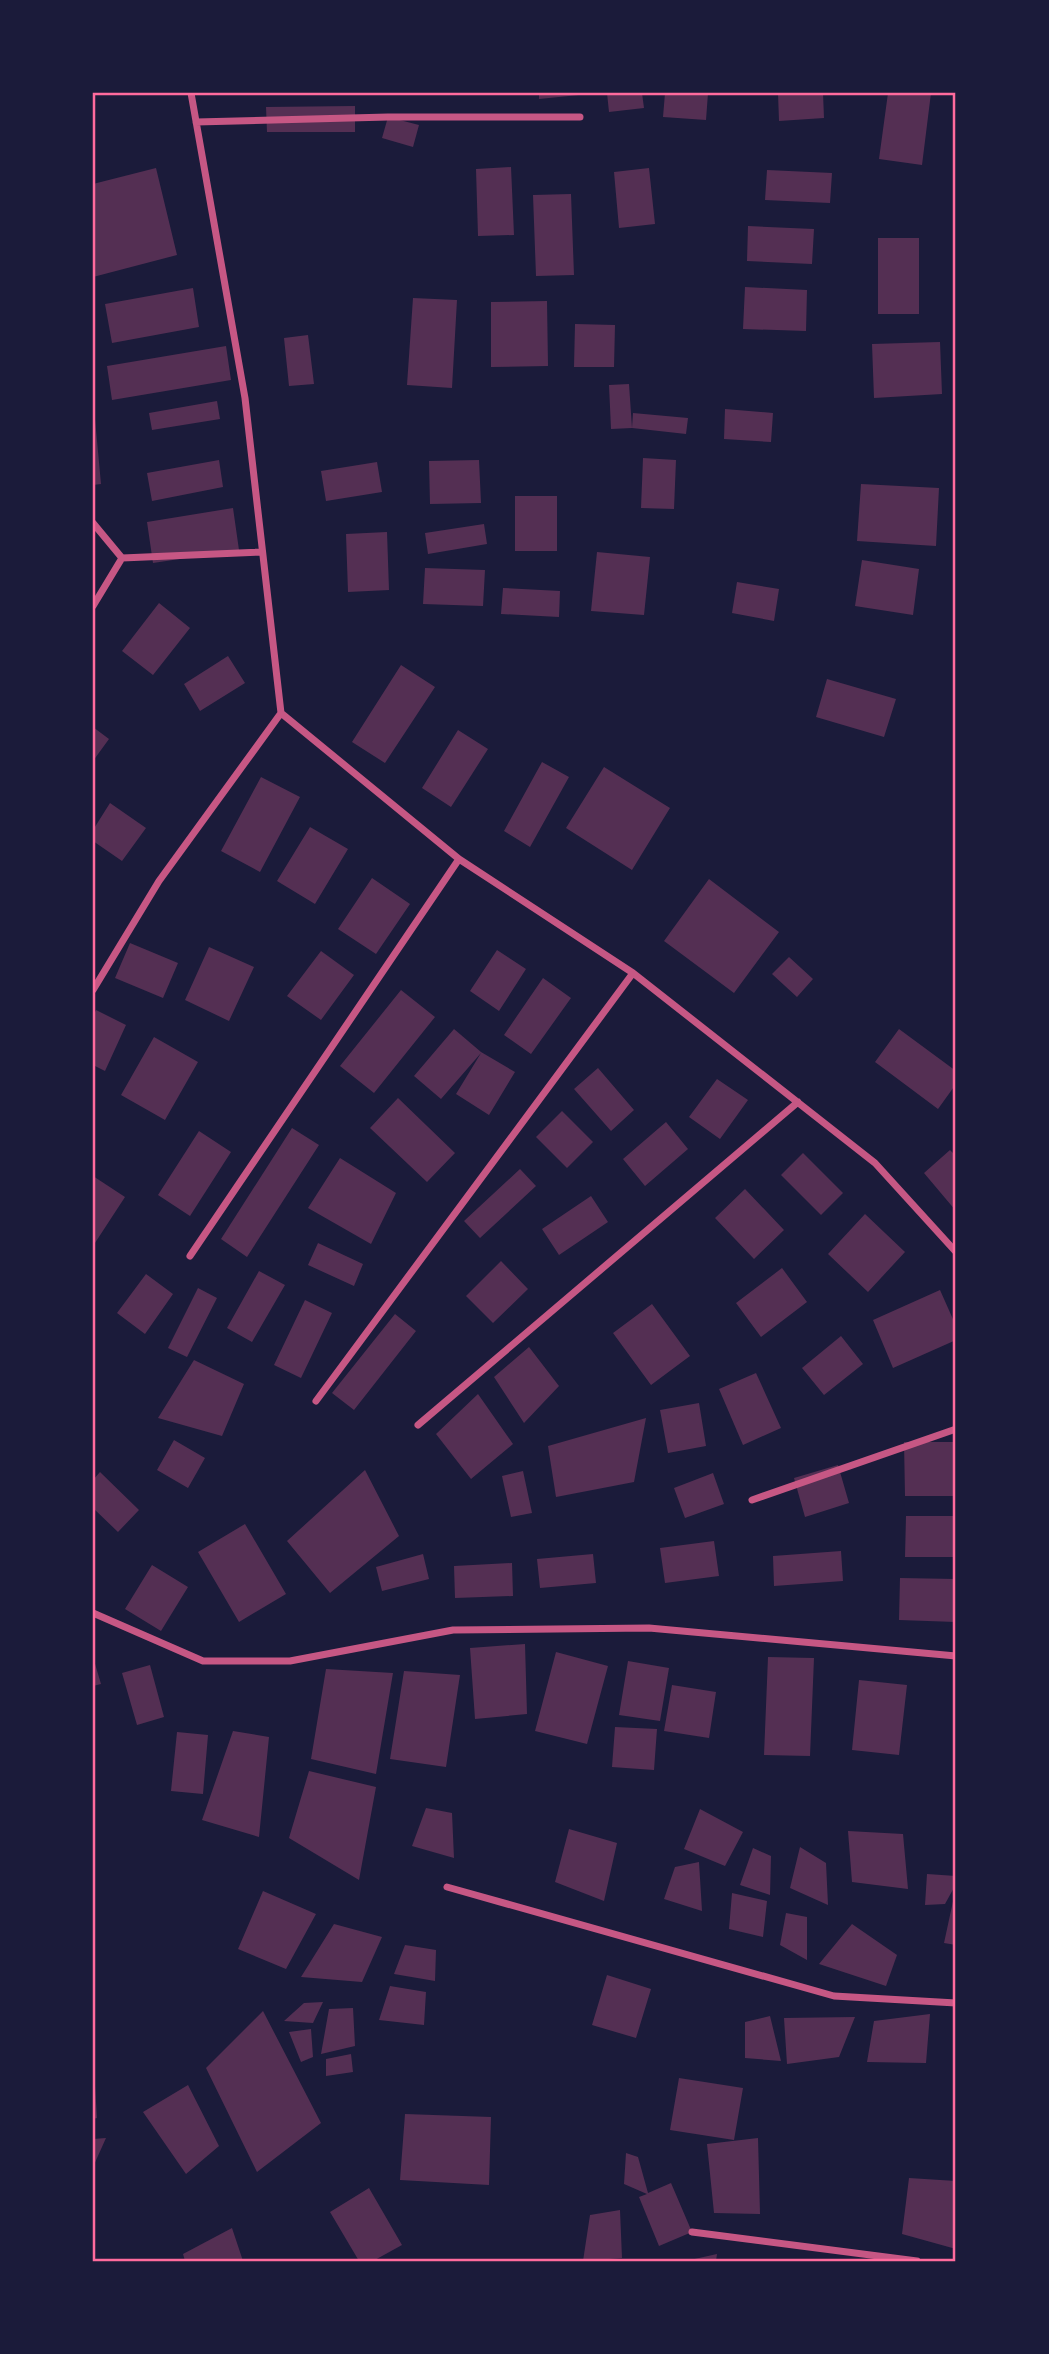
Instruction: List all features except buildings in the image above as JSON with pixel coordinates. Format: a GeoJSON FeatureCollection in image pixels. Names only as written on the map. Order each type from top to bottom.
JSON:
{"type":"FeatureCollection","features":[{"type":"Feature","properties":{"kind":"street"},"geometry":{"type":"LineString","coordinates":[[93,990],[159,881],[281,713],[245,398],[191,93]]}},
{"type":"Feature","properties":{"kind":"street"},"geometry":{"type":"LineString","coordinates":[[196,122],[388,117],[580,117]]}},
{"type":"Feature","properties":{"kind":"street"},"geometry":{"type":"LineString","coordinates":[[93,523],[122,558]]}},
{"type":"Feature","properties":{"kind":"street"},"geometry":{"type":"LineString","coordinates":[[122,558],[261,552]]}},
{"type":"Feature","properties":{"kind":"street"},"geometry":{"type":"LineString","coordinates":[[93,606],[122,558]]}},
{"type":"Feature","properties":{"kind":"street"},"geometry":{"type":"LineString","coordinates":[[281,713],[459,859],[633,973],[799,1102],[875,1163],[956,1252]]}},
{"type":"Feature","properties":{"kind":"street"},"geometry":{"type":"LineString","coordinates":[[190,1256],[459,859]]}},
{"type":"Feature","properties":{"kind":"street"},"geometry":{"type":"LineString","coordinates":[[316,1401],[633,973]]}},
{"type":"Feature","properties":{"kind":"street"},"geometry":{"type":"LineString","coordinates":[[418,1425],[799,1102]]}},
{"type":"Feature","properties":{"kind":"street"},"geometry":{"type":"LineString","coordinates":[[752,1500],[956,1429]]}},
{"type":"Feature","properties":{"kind":"street"},"geometry":{"type":"LineString","coordinates":[[93,1613],[203,1661],[290,1661],[453,1630],[649,1628],[956,1656]]}},
{"type":"Feature","properties":{"kind":"street"},"geometry":{"type":"LineString","coordinates":[[447,1887],[834,1996],[956,2003]]}},
{"type":"Feature","properties":{"kind":"street"},"geometry":{"type":"LineString","coordinates":[[692,2231],[917,2261]]}}]}
